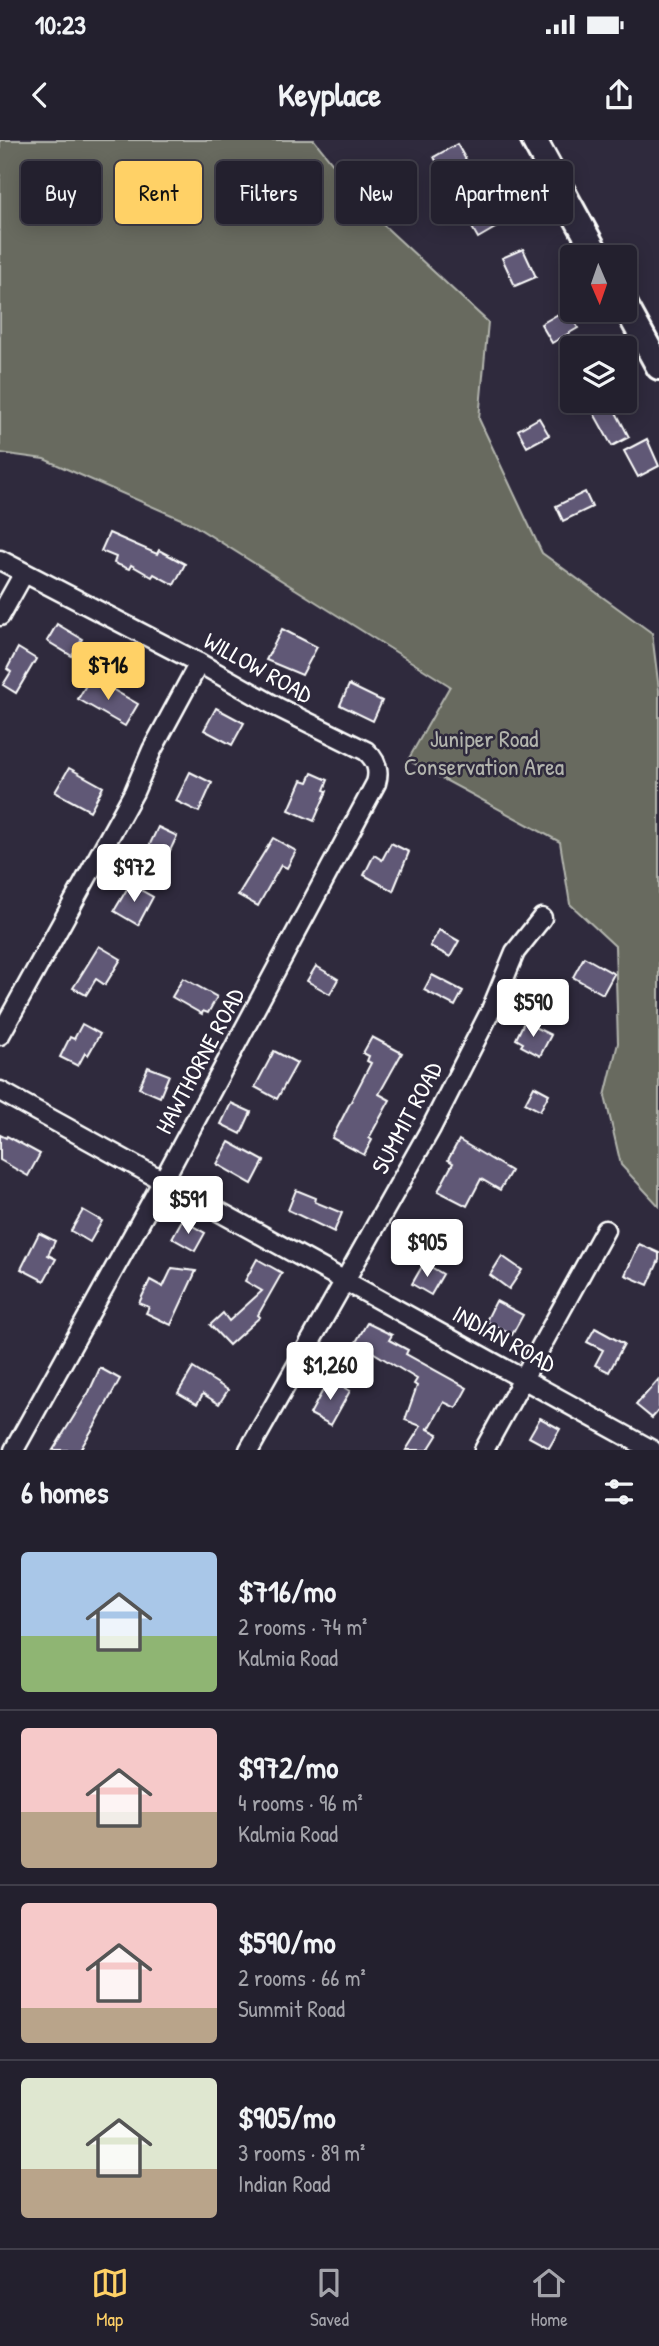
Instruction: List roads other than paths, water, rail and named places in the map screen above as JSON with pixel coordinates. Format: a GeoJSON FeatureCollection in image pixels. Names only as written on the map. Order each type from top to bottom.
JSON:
{"type":"FeatureCollection","features":[{"type":"Feature","properties":{"kind":"main road"},"geometry":{"type":"LineString","coordinates":[[534,140],[591,245]]}},
{"type":"Feature","properties":{"kind":"main road"},"geometry":{"type":"LineString","coordinates":[[634,322],[659,367]]}},
{"type":"Feature","properties":{"kind":"street","name":"WILLOW ROAD"},"geometry":{"type":"LineString","coordinates":[[0,560],[366,751],[377,765]]}},
{"type":"Feature","properties":{"kind":"street"},"geometry":{"type":"LineString","coordinates":[[0,616],[24,573]]}},
{"type":"Feature","properties":{"kind":"street"},"geometry":{"type":"LineString","coordinates":[[0,1035],[134,792],[156,743],[199,663]]}},
{"type":"Feature","properties":{"kind":"street","name":"HAWTHORNE ROAD"},"geometry":{"type":"LineString","coordinates":[[14,1450],[164,1179],[376,783],[377,765]]}},
{"type":"Feature","properties":{"kind":"street","name":"SUMMIT ROAD"},"geometry":{"type":"LineString","coordinates":[[249,1450],[431,1128],[491,1010],[515,952],[542,918]]}},
{"type":"Feature","properties":{"kind":"street","name":"INDIAN ROAD"},"geometry":{"type":"LineString","coordinates":[[0,1091],[652,1450]]}},
{"type":"Feature","properties":{"kind":"street"},"geometry":{"type":"LineString","coordinates":[[484,1450],[605,1230]]}},
{"type":"Feature","properties":{"kind":"park label","name":"Juniper Road Conservation Area"},"geometry":{"type":"Point","coordinates":[484,753]}}]}
